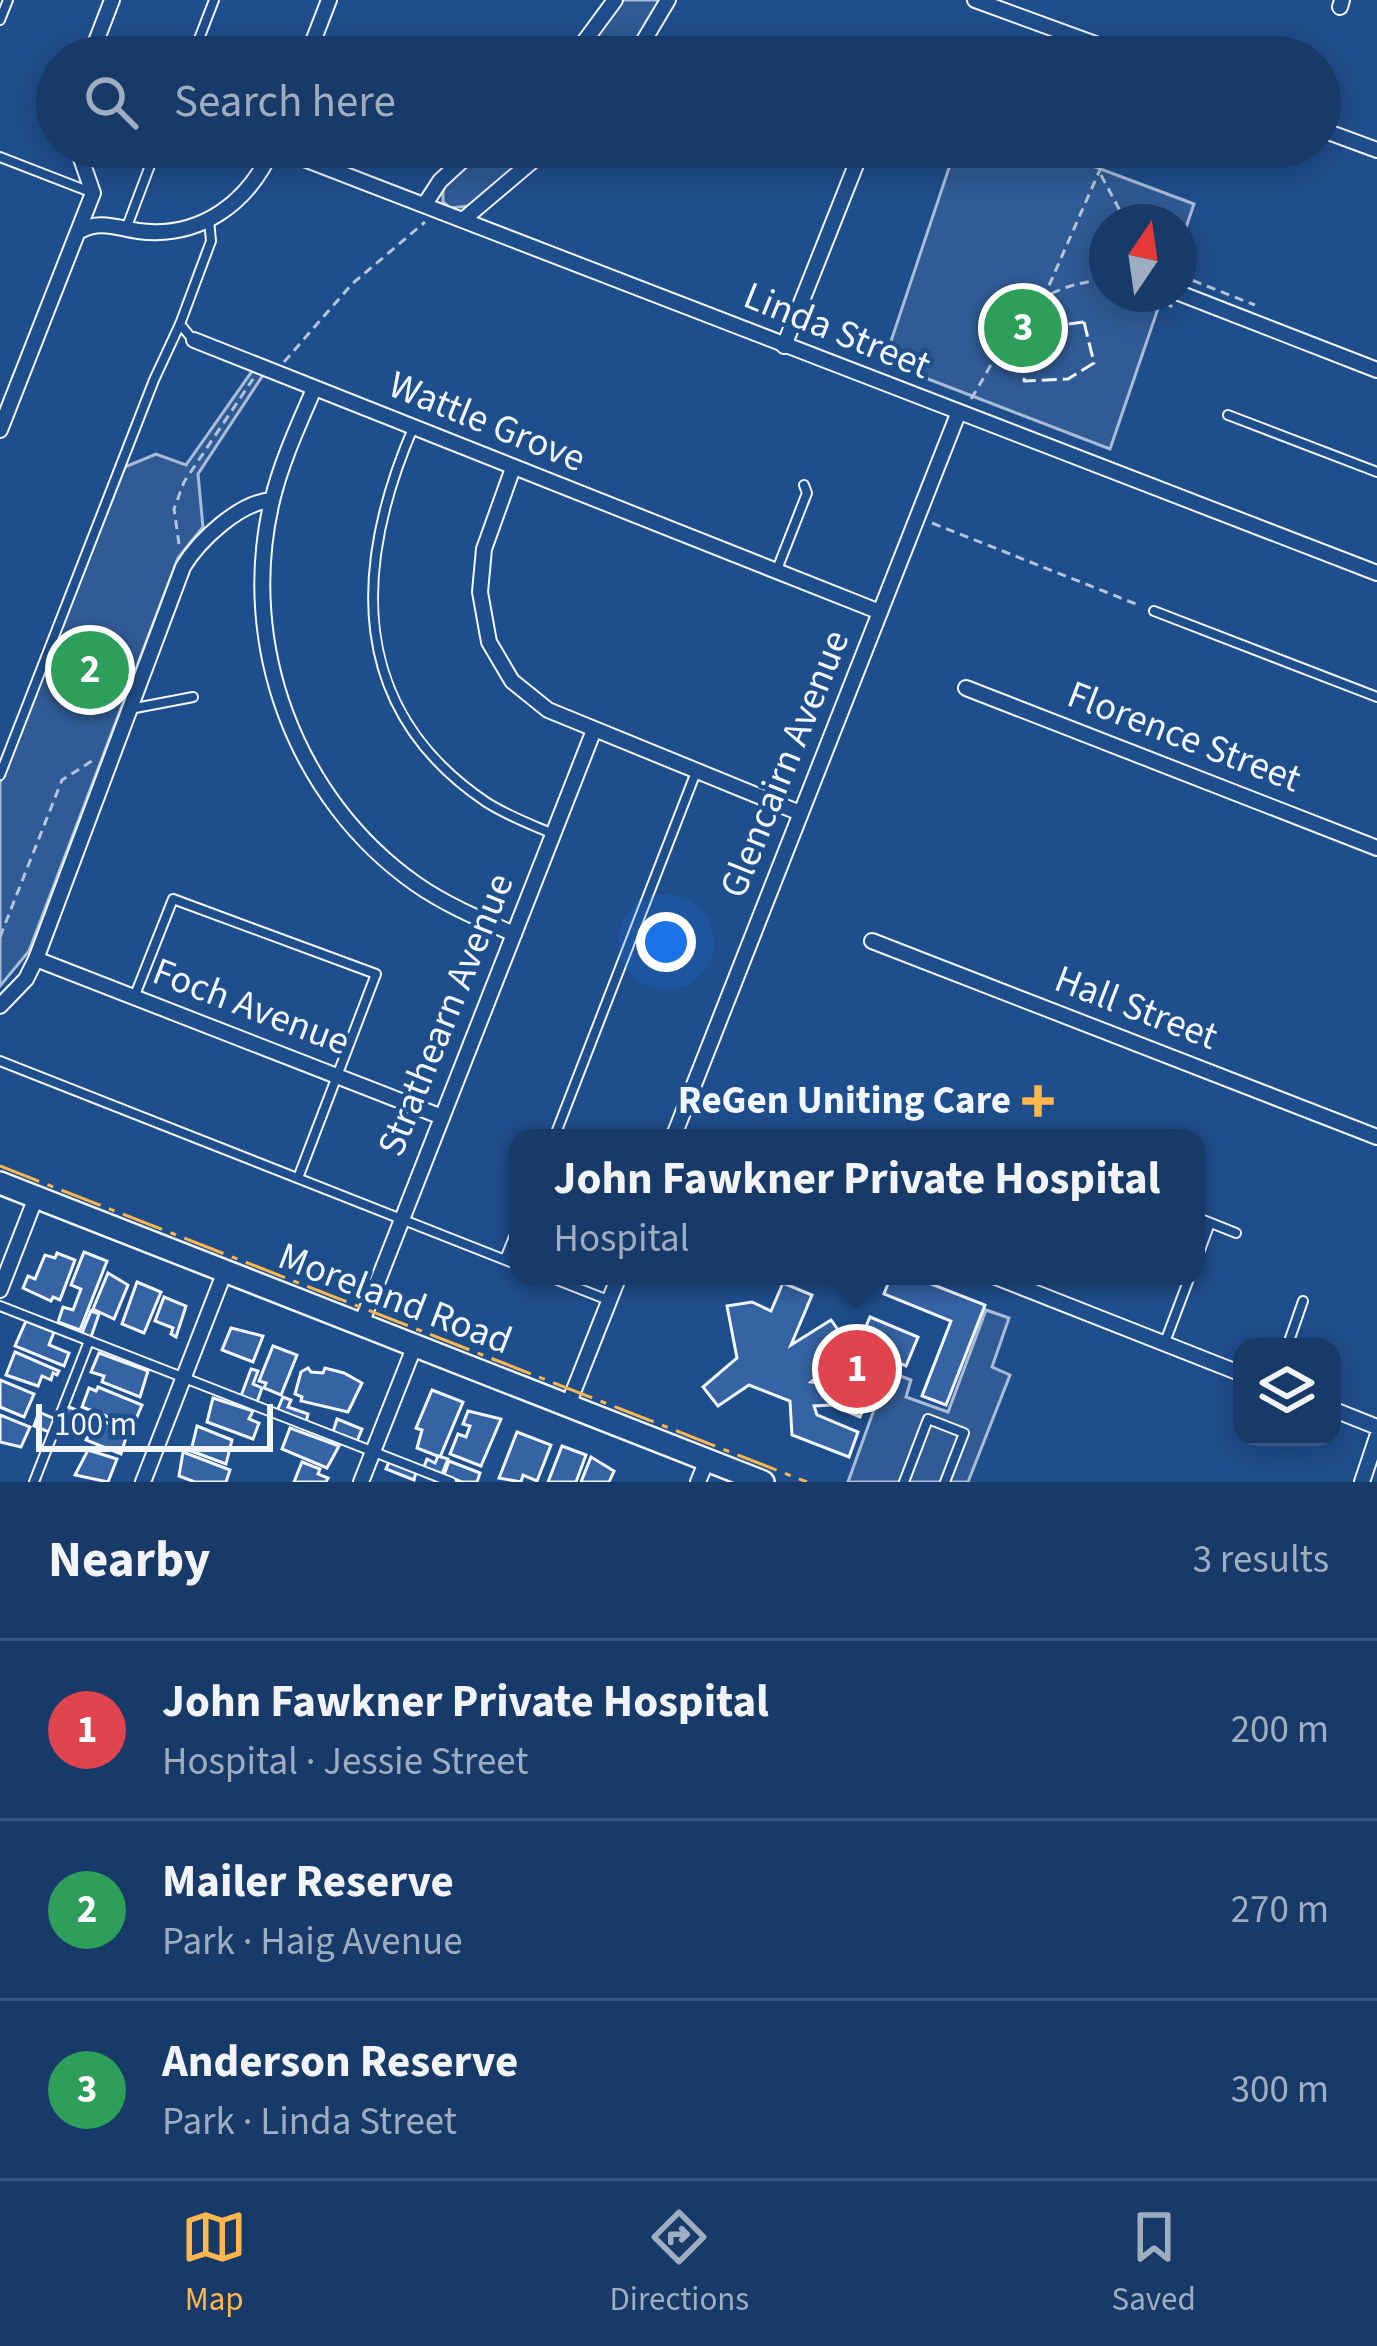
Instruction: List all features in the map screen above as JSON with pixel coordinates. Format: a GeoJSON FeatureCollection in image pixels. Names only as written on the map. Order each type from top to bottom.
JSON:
{"type":"FeatureCollection","features":[{"type":"Feature","properties":{"kind":"main road","name":"Moreland Road"},"geometry":{"type":"LineString","coordinates":[[0,1183],[763,1482]]}},
{"type":"Feature","properties":{"kind":"street"},"geometry":{"type":"LineString","coordinates":[[98,36],[112,0]]}},
{"type":"Feature","properties":{"kind":"street"},"geometry":{"type":"LineString","coordinates":[[315,36],[329,0]]}},
{"type":"Feature","properties":{"kind":"street"},"geometry":{"type":"LineString","coordinates":[[588,36],[615,0]]}},
{"type":"Feature","properties":{"kind":"street"},"geometry":{"type":"LineString","coordinates":[[647,36],[668,0]]}},
{"type":"Feature","properties":{"kind":"street"},"geometry":{"type":"LineString","coordinates":[[975,0],[1074,36]]}},
{"type":"Feature","properties":{"kind":"street"},"geometry":{"type":"LineString","coordinates":[[1341,137],[1377,150]]}},
{"type":"Feature","properties":{"kind":"street"},"geometry":{"type":"LineString","coordinates":[[82,230],[93,193],[84,168]]}},
{"type":"Feature","properties":{"kind":"street"},"geometry":{"type":"LineString","coordinates":[[0,430],[74,238],[98,225],[176,231],[209,220],[245,195],[261,168]]}},
{"type":"Feature","properties":{"kind":"street","name":"Linda Street"},"geometry":{"type":"LineString","coordinates":[[329,168],[1377,573]]}},
{"type":"Feature","properties":{"kind":"street"},"geometry":{"type":"LineString","coordinates":[[429,206],[440,181],[454,168]]}},
{"type":"Feature","properties":{"kind":"street"},"geometry":{"type":"LineString","coordinates":[[464,219],[524,168]]}},
{"type":"Feature","properties":{"kind":"street"},"geometry":{"type":"LineString","coordinates":[[784,346],[854,168]]}},
{"type":"Feature","properties":{"kind":"street"},"geometry":{"type":"LineString","coordinates":[[1197,300],[1377,370]]}},
{"type":"Feature","properties":{"kind":"street","name":"Wattle Grove"},"geometry":{"type":"LineString","coordinates":[[194,340],[880,612]]}},
{"type":"Feature","properties":{"kind":"street"},"geometry":{"type":"LineString","coordinates":[[314,389],[272,500],[261,589],[264,631],[281,704],[299,747],[346,819],[378,853],[444,901],[514,934]]}},
{"type":"Feature","properties":{"kind":"street","name":"Glencairn Avenue"},"geometry":{"type":"LineString","coordinates":[[677,1129],[958,414]]}},
{"type":"Feature","properties":{"kind":"street"},"geometry":{"type":"LineString","coordinates":[[513,468],[481,568],[489,642],[498,662],[529,697],[594,730],[800,813]]}},
{"type":"Feature","properties":{"kind":"street"},"geometry":{"type":"LineString","coordinates":[[0,1006],[26,979],[37,959],[191,554],[245,508],[272,500]]}},
{"type":"Feature","properties":{"kind":"street","name":"Florence Street"},"geometry":{"type":"LineString","coordinates":[[966,688],[1377,848]]}},
{"type":"Feature","properties":{"kind":"street","name":"Strathearn Avenue"},"geometry":{"type":"LineString","coordinates":[[361,1324],[594,730]]}},
{"type":"Feature","properties":{"kind":"street","name":"Hall Street"},"geometry":{"type":"LineString","coordinates":[[872,941],[1377,1137]]}},
{"type":"Feature","properties":{"kind":"street","name":"Foch Avenue"},"geometry":{"type":"LineString","coordinates":[[37,959],[442,1117]]}},
{"type":"Feature","properties":{"kind":"street"},"geometry":{"type":"LineString","coordinates":[[0,1290],[36,1197]]}},
{"type":"Feature","properties":{"kind":"street"},"geometry":{"type":"LineString","coordinates":[[143,1482],[225,1271]]}},
{"type":"Feature","properties":{"kind":"street"},"geometry":{"type":"LineString","coordinates":[[568,1405],[615,1285]]}},
{"type":"Feature","properties":{"kind":"street"},"geometry":{"type":"LineString","coordinates":[[1016,1285],[1233,1370]]}},
{"type":"Feature","properties":{"kind":"street"},"geometry":{"type":"LineString","coordinates":[[361,1482],[415,1345]]}},
{"type":"Feature","properties":{"kind":"street"},"geometry":{"type":"LineString","coordinates":[[1341,1413],[1377,1427]]}},
{"type":"Feature","properties":{"kind":"street"},"geometry":{"type":"LineString","coordinates":[[1362,1482],[1377,1437]]}},
{"type":"Feature","properties":{"kind":"street"},"geometry":{"type":"LineString","coordinates":[[698,1482],[707,1460]]}},
{"type":"Feature","properties":{"kind":"lane"},"geometry":{"type":"LineString","coordinates":[[0,20],[8,0]]}},
{"type":"Feature","properties":{"kind":"lane"},"geometry":{"type":"LineString","coordinates":[[200,36],[214,0]]}},
{"type":"Feature","properties":{"kind":"lane"},"geometry":{"type":"LineString","coordinates":[[0,158],[93,193]]}},
{"type":"Feature","properties":{"kind":"lane"},"geometry":{"type":"LineString","coordinates":[[126,229],[149,168]]}},
{"type":"Feature","properties":{"kind":"lane"},"geometry":{"type":"LineString","coordinates":[[0,776],[212,241],[209,220]]}},
{"type":"Feature","properties":{"kind":"lane","name":"Wattle Grove"},"geometry":{"type":"LineString","coordinates":[[180,324],[194,340]]}},
{"type":"Feature","properties":{"kind":"lane"},"geometry":{"type":"LineString","coordinates":[[1228,415],[1377,472]]}},
{"type":"Feature","properties":{"kind":"lane"},"geometry":{"type":"LineString","coordinates":[[413,428],[381,515],[374,553],[371,606],[385,673],[395,701],[450,773],[491,806],[553,835]]}},
{"type":"Feature","properties":{"kind":"lane"},"geometry":{"type":"LineString","coordinates":[[776,572],[806,493],[804,485]]}},
{"type":"Feature","properties":{"kind":"lane"},"geometry":{"type":"LineString","coordinates":[[1154,611],[1377,698]]}},
{"type":"Feature","properties":{"kind":"lane"},"geometry":{"type":"LineString","coordinates":[[130,709],[193,698]]}},
{"type":"Feature","properties":{"kind":"lane"},"geometry":{"type":"LineString","coordinates":[[557,1129],[696,771]]}},
{"type":"Feature","properties":{"kind":"lane"},"geometry":{"type":"LineString","coordinates":[[135,997],[178,884]]}},
{"type":"Feature","properties":{"kind":"lane"},"geometry":{"type":"LineString","coordinates":[[172,898],[376,974],[298,1178]]}},
{"type":"Feature","properties":{"kind":"lane"},"geometry":{"type":"LineString","coordinates":[[0,1060],[509,1261]]}},
{"type":"Feature","properties":{"kind":"lane"},"geometry":{"type":"LineString","coordinates":[[1205,1221],[1236,1233]]}},
{"type":"Feature","properties":{"kind":"lane"},"geometry":{"type":"LineString","coordinates":[[1205,1237],[1210,1223]]}},
{"type":"Feature","properties":{"kind":"lane"},"geometry":{"type":"LineString","coordinates":[[505,1259],[509,1249]]}},
{"type":"Feature","properties":{"kind":"lane"},"geometry":{"type":"LineString","coordinates":[[570,1285],[609,1300]]}},
{"type":"Feature","properties":{"kind":"lane"},"geometry":{"type":"LineString","coordinates":[[1165,1343],[1187,1285]]}},
{"type":"Feature","properties":{"kind":"lane"},"geometry":{"type":"LineString","coordinates":[[1290,1338],[1303,1301]]}},
{"type":"Feature","properties":{"kind":"lane"},"geometry":{"type":"LineString","coordinates":[[0,1306],[452,1482]]}},
{"type":"Feature","properties":{"kind":"lane"},"geometry":{"type":"LineString","coordinates":[[34,1482],[89,1341]]}},
{"type":"Feature","properties":{"kind":"lane"},"geometry":{"type":"LineString","coordinates":[[904,1482],[928,1419],[964,1432],[945,1482]]}},
{"type":"Feature","properties":{"kind":"path"},"geometry":{"type":"LineString","coordinates":[[1042,298],[1102,168]]}},
{"type":"Feature","properties":{"kind":"path"},"geometry":{"type":"LineString","coordinates":[[1100,173],[1116,204]]}},
{"type":"Feature","properties":{"kind":"path"},"geometry":{"type":"LineString","coordinates":[[179,545],[174,509],[184,482],[268,371],[352,284],[424,224],[429,206]]}},
{"type":"Feature","properties":{"kind":"path"},"geometry":{"type":"LineString","coordinates":[[971,400],[1012,324],[1042,298],[1089,283]]}},
{"type":"Feature","properties":{"kind":"path"},"geometry":{"type":"LineString","coordinates":[[993,358],[1012,363],[1024,356]]}},
{"type":"Feature","properties":{"kind":"path"},"geometry":{"type":"LineString","coordinates":[[917,518],[1154,611]]}},
{"type":"Feature","properties":{"kind":"path"},"geometry":{"type":"LineString","coordinates":[[0,937],[62,780],[95,759]]}},
{"type":"Feature","properties":{"kind":"shaded area"},"geometry":{"type":"Polygon","coordinates":[[[621,0],[662,0],[641,36],[595,36],[621,0]]]}},
{"type":"Feature","properties":{"kind":"shaded area"},"geometry":{"type":"Polygon","coordinates":[[[463,168],[515,168],[469,206],[450,208],[443,202],[443,186],[463,168]]]}},
{"type":"Feature","properties":{"kind":"shaded area"},"geometry":{"type":"Polygon","coordinates":[[[949,168],[1098,168],[1194,204],[1089,204],[1089,312],[1157,312],[1110,449],[884,362],[949,168]]]}},
{"type":"Feature","properties":{"kind":"shaded area"},"geometry":{"type":"Polygon","coordinates":[[[255,367],[265,372],[198,474],[203,527],[178,558],[29,951],[0,986],[0,783],[125,467],[156,454],[186,465],[255,367]]]}},
{"type":"Feature","properties":{"kind":"shaded area"},"geometry":{"type":"Polygon","coordinates":[[[986,1310],[1009,1318],[992,1367],[1010,1375],[968,1482],[848,1482],[888,1371],[911,1380],[906,1397],[948,1412],[986,1310]]]}},
{"type":"Feature","properties":{"kind":"building"},"geometry":{"type":"Polygon","coordinates":[[[84,1252],[107,1261],[80,1330],[58,1322],[63,1307],[73,1310],[81,1289],[71,1285],[84,1252]]]}},
{"type":"Feature","properties":{"kind":"building"},"geometry":{"type":"Polygon","coordinates":[[[57,1253],[75,1260],[60,1300],[53,1297],[51,1301],[23,1288],[28,1276],[35,1279],[45,1255],[55,1258],[57,1253]]]}},
{"type":"Feature","properties":{"kind":"building"},"geometry":{"type":"Polygon","coordinates":[[[108,1273],[128,1285],[114,1319],[93,1309],[108,1273]]]}},
{"type":"Feature","properties":{"kind":"building"},"geometry":{"type":"Polygon","coordinates":[[[137,1282],[161,1292],[144,1333],[122,1324],[137,1282]]]}},
{"type":"Feature","properties":{"kind":"building"},"geometry":{"type":"Polygon","coordinates":[[[782,1285],[812,1295],[791,1345],[831,1320],[851,1348],[811,1382],[840,1386],[832,1405],[814,1406],[817,1415],[858,1432],[849,1457],[792,1435],[790,1401],[749,1385],[718,1406],[703,1387],[737,1358],[727,1306],[752,1302],[771,1311],[782,1285]]]}},
{"type":"Feature","properties":{"kind":"building"},"geometry":{"type":"Polygon","coordinates":[[[888,1285],[934,1285],[985,1305],[946,1405],[922,1396],[951,1321],[884,1294],[888,1285]]]}},
{"type":"Feature","properties":{"kind":"building"},"geometry":{"type":"Polygon","coordinates":[[[164,1297],[186,1306],[176,1337],[171,1334],[173,1328],[155,1321],[164,1297]]]}},
{"type":"Feature","properties":{"kind":"building"},"geometry":{"type":"Polygon","coordinates":[[[91,1311],[99,1314],[91,1337],[82,1333],[91,1311]]]}},
{"type":"Feature","properties":{"kind":"building"},"geometry":{"type":"Polygon","coordinates":[[[870,1317],[918,1337],[906,1366],[885,1357],[860,1417],[832,1405],[870,1317]]]}},
{"type":"Feature","properties":{"kind":"building"},"geometry":{"type":"Polygon","coordinates":[[[26,1321],[54,1332],[49,1345],[69,1353],[64,1366],[15,1346],[26,1321]]]}},
{"type":"Feature","properties":{"kind":"building"},"geometry":{"type":"Polygon","coordinates":[[[231,1328],[263,1336],[253,1362],[222,1350],[231,1328]]]}},
{"type":"Feature","properties":{"kind":"building"},"geometry":{"type":"Polygon","coordinates":[[[273,1346],[297,1355],[281,1395],[259,1381],[273,1346]]]}},
{"type":"Feature","properties":{"kind":"building"},"geometry":{"type":"Polygon","coordinates":[[[15,1352],[59,1371],[51,1380],[42,1376],[38,1386],[6,1375],[15,1352]]]}},
{"type":"Feature","properties":{"kind":"building"},"geometry":{"type":"Polygon","coordinates":[[[99,1353],[148,1371],[140,1397],[102,1382],[104,1376],[91,1372],[99,1353]]]}},
{"type":"Feature","properties":{"kind":"building"},"geometry":{"type":"Polygon","coordinates":[[[308,1368],[344,1373],[362,1383],[348,1412],[301,1401],[295,1394],[301,1372],[308,1368]]]}},
{"type":"Feature","properties":{"kind":"building"},"geometry":{"type":"Polygon","coordinates":[[[251,1369],[258,1371],[253,1384],[262,1388],[257,1402],[241,1396],[251,1369]]]}},
{"type":"Feature","properties":{"kind":"building"},"geometry":{"type":"Polygon","coordinates":[[[0,1380],[34,1394],[24,1417],[0,1407],[0,1380]]]}},
{"type":"Feature","properties":{"kind":"building"},"geometry":{"type":"Polygon","coordinates":[[[98,1387],[142,1405],[133,1426],[82,1407],[89,1388],[96,1391],[98,1387]]]}},
{"type":"Feature","properties":{"kind":"building"},"geometry":{"type":"Polygon","coordinates":[[[432,1390],[463,1402],[440,1457],[417,1448],[422,1430],[416,1428],[432,1390]]]}},
{"type":"Feature","properties":{"kind":"building"},"geometry":{"type":"Polygon","coordinates":[[[283,1397],[291,1400],[288,1407],[308,1414],[306,1422],[277,1411],[283,1397]]]}},
{"type":"Feature","properties":{"kind":"building"},"geometry":{"type":"Polygon","coordinates":[[[213,1398],[253,1411],[249,1419],[259,1423],[253,1439],[207,1422],[213,1398]]]}},
{"type":"Feature","properties":{"kind":"building"},"geometry":{"type":"Polygon","coordinates":[[[69,1407],[86,1414],[78,1436],[60,1429],[69,1407]]]}},
{"type":"Feature","properties":{"kind":"building"},"geometry":{"type":"Polygon","coordinates":[[[468,1411],[501,1419],[481,1466],[450,1454],[458,1434],[466,1437],[470,1426],[463,1424],[468,1411]]]}},
{"type":"Feature","properties":{"kind":"building"},"geometry":{"type":"Polygon","coordinates":[[[39,1412],[55,1419],[49,1432],[34,1426],[39,1412]]]}},
{"type":"Feature","properties":{"kind":"building"},"geometry":{"type":"Polygon","coordinates":[[[0,1415],[30,1427],[21,1447],[0,1442],[0,1415]]]}},
{"type":"Feature","properties":{"kind":"building"},"geometry":{"type":"Polygon","coordinates":[[[97,1419],[128,1431],[121,1454],[86,1440],[97,1419]]]}},
{"type":"Feature","properties":{"kind":"building"},"geometry":{"type":"Polygon","coordinates":[[[337,1419],[362,1429],[357,1441],[333,1432],[337,1419]]]}},
{"type":"Feature","properties":{"kind":"building"},"geometry":{"type":"Polygon","coordinates":[[[197,1426],[232,1440],[226,1464],[191,1451],[197,1426]]]}},
{"type":"Feature","properties":{"kind":"building"},"geometry":{"type":"Polygon","coordinates":[[[290,1428],[339,1446],[327,1468],[282,1449],[290,1428]]]}},
{"type":"Feature","properties":{"kind":"building"},"geometry":{"type":"Polygon","coordinates":[[[517,1432],[551,1445],[537,1481],[523,1475],[521,1482],[499,1478],[517,1432]]]}},
{"type":"Feature","properties":{"kind":"building"},"geometry":{"type":"Polygon","coordinates":[[[562,1446],[586,1455],[576,1482],[548,1482],[562,1446]]]}},
{"type":"Feature","properties":{"kind":"building"},"geometry":{"type":"Polygon","coordinates":[[[88,1450],[117,1459],[108,1482],[75,1475],[88,1450]]]}},
{"type":"Feature","properties":{"kind":"building"},"geometry":{"type":"Polygon","coordinates":[[[183,1452],[230,1470],[226,1482],[195,1482],[179,1476],[183,1452]]]}},
{"type":"Feature","properties":{"kind":"building"},"geometry":{"type":"Polygon","coordinates":[[[438,1456],[448,1459],[442,1474],[424,1467],[427,1459],[435,1463],[438,1456]]]}},
{"type":"Feature","properties":{"kind":"building"},"geometry":{"type":"Polygon","coordinates":[[[591,1457],[614,1471],[609,1482],[581,1482],[591,1457]]]}},
{"type":"Feature","properties":{"kind":"building"},"geometry":{"type":"Polygon","coordinates":[[[449,1461],[480,1473],[477,1482],[444,1475],[449,1461]]]}},
{"type":"Feature","properties":{"kind":"building"},"geometry":{"type":"Polygon","coordinates":[[[302,1462],[320,1469],[318,1474],[328,1478],[326,1482],[294,1482],[302,1462]]]}},
{"type":"Feature","properties":{"kind":"building"},"geometry":{"type":"Polygon","coordinates":[[[389,1462],[416,1472],[414,1480],[386,1469],[389,1462]]]}},
{"type":"Feature","properties":{"kind":"fence"},"geometry":{"type":"LineString","coordinates":[[1084,322],[1094,363],[1068,379],[1024,381],[1028,329],[1084,322]]}},
{"type":"Feature","properties":{"kind":"power"},"geometry":{"type":"LineString","coordinates":[[0,1166],[807,1482]]}},
{"type":"Feature","properties":{"kind":"place","name":"Anderson Reserve"},"geometry":{"type":"Point","coordinates":[1023,328]}},
{"type":"Feature","properties":{"kind":"place","name":"Mailer Reserve"},"geometry":{"type":"Point","coordinates":[90,670]}},
{"type":"Feature","properties":{"kind":"place","name":"ReGen Uniting Care"},"geometry":{"type":"Point","coordinates":[1038,1101]}},
{"type":"Feature","properties":{"kind":"place","name":"John Fawkner Private Hospital"},"geometry":{"type":"Point","coordinates":[857,1369]}}]}
